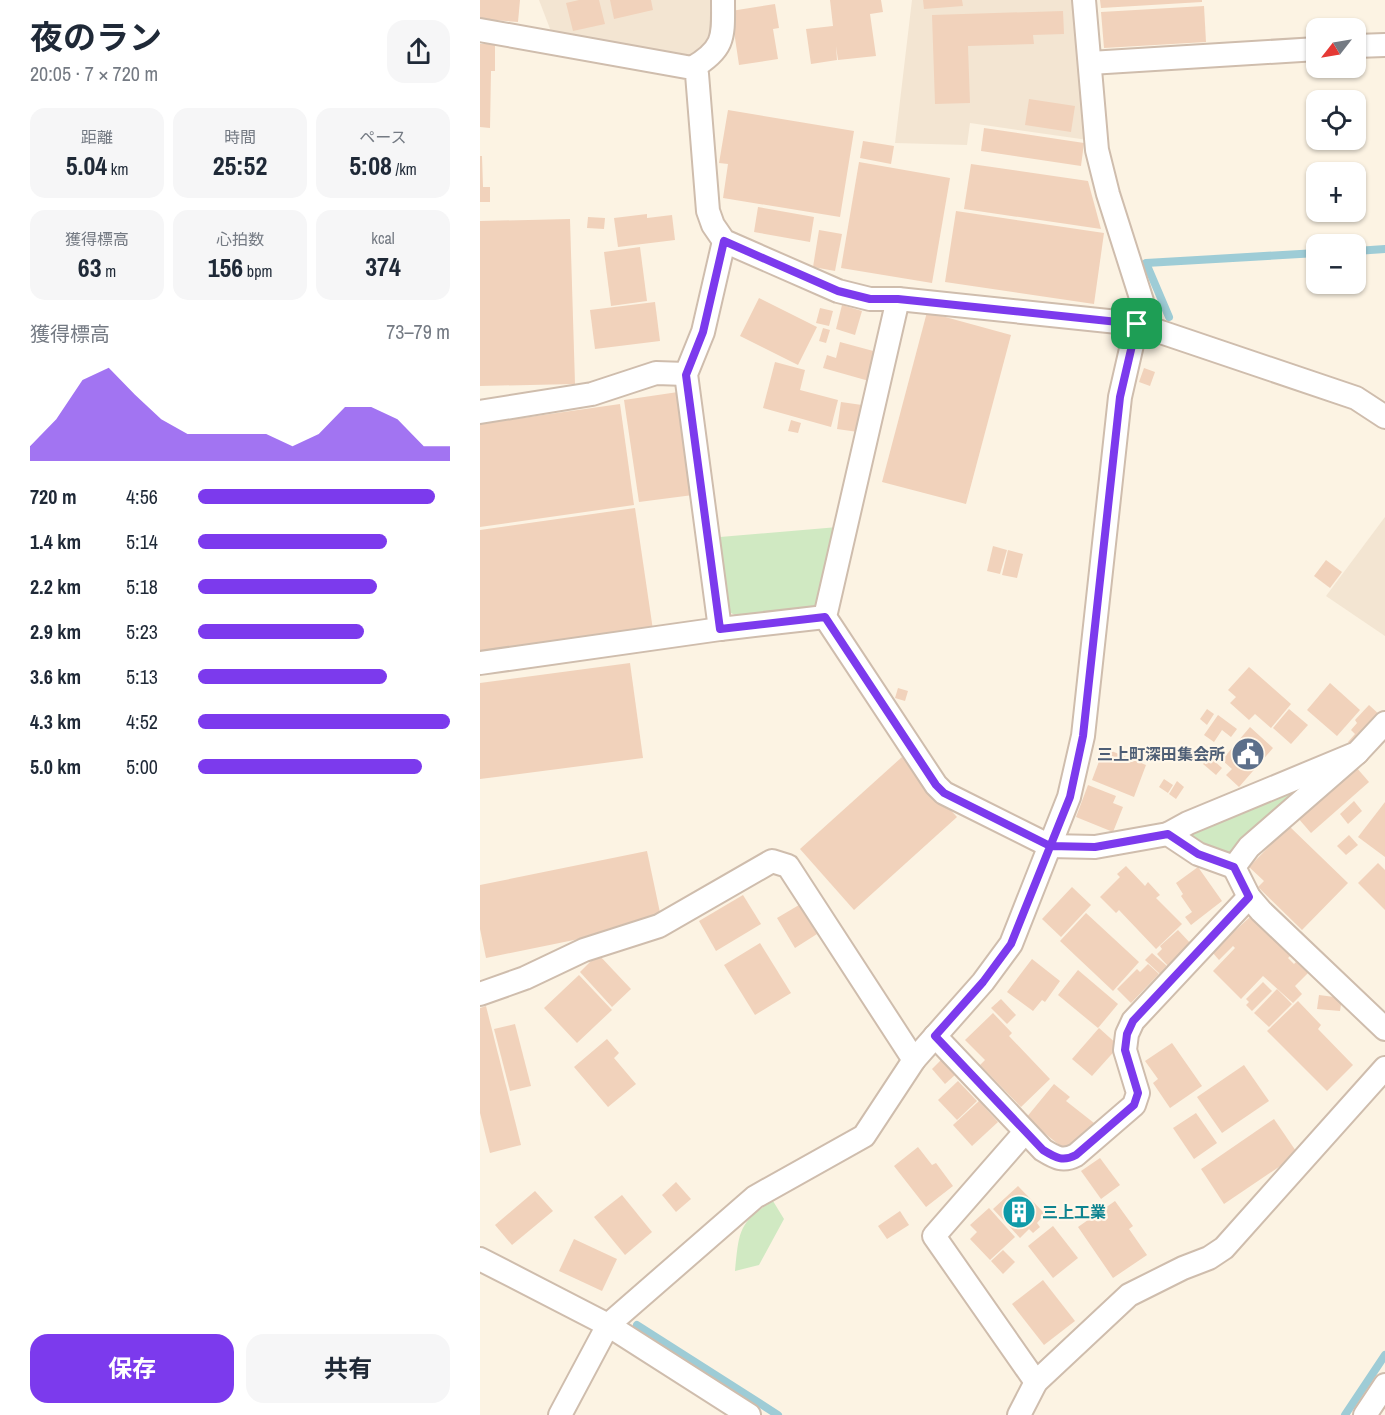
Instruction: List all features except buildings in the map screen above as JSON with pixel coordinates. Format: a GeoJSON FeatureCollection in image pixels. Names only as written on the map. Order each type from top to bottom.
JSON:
{"type":"FeatureCollection","features":[{"type":"Feature","properties":{"kind":"street"},"geometry":{"type":"LineString","coordinates":[[692,68],[713,54],[720,45],[723,36],[723,0]]}},
{"type":"Feature","properties":{"kind":"street"},"geometry":{"type":"LineString","coordinates":[[560,1415],[608,1325],[755,1197],[864,1136],[914,1060],[983,982],[1011,944],[1070,797],[1083,736],[1120,397],[1142,301],[1108,195],[1097,150],[1084,0]]}},
{"type":"Feature","properties":{"kind":"street"},"geometry":{"type":"LineString","coordinates":[[480,30],[692,68],[697,74],[708,211],[724,241],[838,291],[870,299],[898,299],[1137,324],[1356,398],[1385,417]]}},
{"type":"Feature","properties":{"kind":"street"},"geometry":{"type":"LineString","coordinates":[[1366,46],[1385,45]]}},
{"type":"Feature","properties":{"kind":"street"},"geometry":{"type":"LineString","coordinates":[[1090,63],[1306,50]]}},
{"type":"Feature","properties":{"kind":"street"},"geometry":{"type":"LineString","coordinates":[[720,629],[686,375],[703,332],[724,241]]}},
{"type":"Feature","properties":{"kind":"street"},"geometry":{"type":"LineString","coordinates":[[898,299],[825,617],[936,785],[944,793],[1050,846],[1095,847],[1168,834],[1188,823],[1357,753]]}},
{"type":"Feature","properties":{"kind":"street"},"geometry":{"type":"LineString","coordinates":[[480,412],[592,394],[656,373],[686,375]]}},
{"type":"Feature","properties":{"kind":"street"},"geometry":{"type":"LineString","coordinates":[[480,663],[720,629],[825,617]]}},
{"type":"Feature","properties":{"kind":"street"},"geometry":{"type":"LineString","coordinates":[[1234,867],[1249,847],[1357,753],[1385,723]]}},
{"type":"Feature","properties":{"kind":"street"},"geometry":{"type":"LineString","coordinates":[[1168,834],[1198,854],[1234,867],[1249,897],[1261,911],[1385,1029]]}},
{"type":"Feature","properties":{"kind":"street"},"geometry":{"type":"LineString","coordinates":[[480,994],[525,978],[584,950],[659,926],[772,861],[788,866],[914,1060]]}},
{"type":"Feature","properties":{"kind":"street"},"geometry":{"type":"LineString","coordinates":[[935,1036],[1043,1150],[1056,1158],[1066,1160],[1076,1155],[1134,1105],[1138,1093],[1125,1050],[1127,1034],[1133,1021],[1249,897]]}},
{"type":"Feature","properties":{"kind":"street"},"geometry":{"type":"LineString","coordinates":[[1019,1415],[1036,1382],[1129,1295],[1183,1268],[1209,1258],[1224,1248],[1385,1068]]}},
{"type":"Feature","properties":{"kind":"street"},"geometry":{"type":"LineString","coordinates":[[1025,1132],[934,1236],[1036,1382]]}},
{"type":"Feature","properties":{"kind":"street"},"geometry":{"type":"LineString","coordinates":[[480,1259],[608,1325],[749,1415]]}},
{"type":"Feature","properties":{"kind":"street"},"geometry":{"type":"LineString","coordinates":[[1365,1415],[1385,1385]]}},
{"type":"Feature","properties":{"kind":"shaded area"},"geometry":{"type":"Polygon","coordinates":[[[539,0],[713,0],[717,32],[707,49],[686,58],[552,34],[539,0]]]}},
{"type":"Feature","properties":{"kind":"shaded area"},"geometry":{"type":"Polygon","coordinates":[[[912,0],[1074,0],[1088,140],[970,123],[967,145],[895,143],[912,0]]]}},
{"type":"Feature","properties":{"kind":"shaded area"},"geometry":{"type":"Polygon","coordinates":[[[1385,517],[1385,636],[1326,596],[1385,517]]]}},
{"type":"Feature","properties":{"kind":"green space"},"geometry":{"type":"Polygon","coordinates":[[[838,527],[820,602],[814,608],[739,617],[729,612],[720,537],[838,527]]]}},
{"type":"Feature","properties":{"kind":"green space"},"geometry":{"type":"Polygon","coordinates":[[[1314,782],[1229,855],[1196,844],[1186,834],[1314,782]]]}},
{"type":"Feature","properties":{"kind":"green space"},"geometry":{"type":"Polygon","coordinates":[[[773,1201],[784,1219],[759,1265],[735,1271],[742,1229],[753,1215],[773,1201]]]}},
{"type":"Feature","properties":{"kind":"waterway"},"geometry":{"type":"LineString","coordinates":[[1366,250],[1385,249]]}},
{"type":"Feature","properties":{"kind":"waterway"},"geometry":{"type":"LineString","coordinates":[[1169,317],[1146,263],[1306,254]]}},
{"type":"Feature","properties":{"kind":"waterway"},"geometry":{"type":"LineString","coordinates":[[637,1325],[778,1415]]}},
{"type":"Feature","properties":{"kind":"waterway"},"geometry":{"type":"LineString","coordinates":[[1345,1415],[1385,1355]]}},
{"type":"Feature","properties":{"kind":"place","name":"三上町深田集会所"},"geometry":{"type":"Point","coordinates":[1248,754]}},
{"type":"Feature","properties":{"kind":"place","name":"三上工業"},"geometry":{"type":"Point","coordinates":[1019,1212]}},
{"type":"Feature","properties":{"kind":"route"},"geometry":{"type":"LineString","coordinates":[[1137,324],[898,299],[870,299],[838,291],[724,241],[703,332],[686,375],[720,629],[825,617],[936,785],[944,793],[1050,846],[1095,847],[1168,834],[1198,854],[1234,867],[1249,897],[1133,1021],[1127,1034],[1125,1050],[1138,1093],[1134,1105],[1076,1155],[1066,1160],[1056,1158],[1043,1150],[935,1036],[983,982],[1011,944],[1019,928],[1030,891],[1050,846],[1070,797],[1083,736],[1113,484],[1120,397],[1137,324]]}}]}
